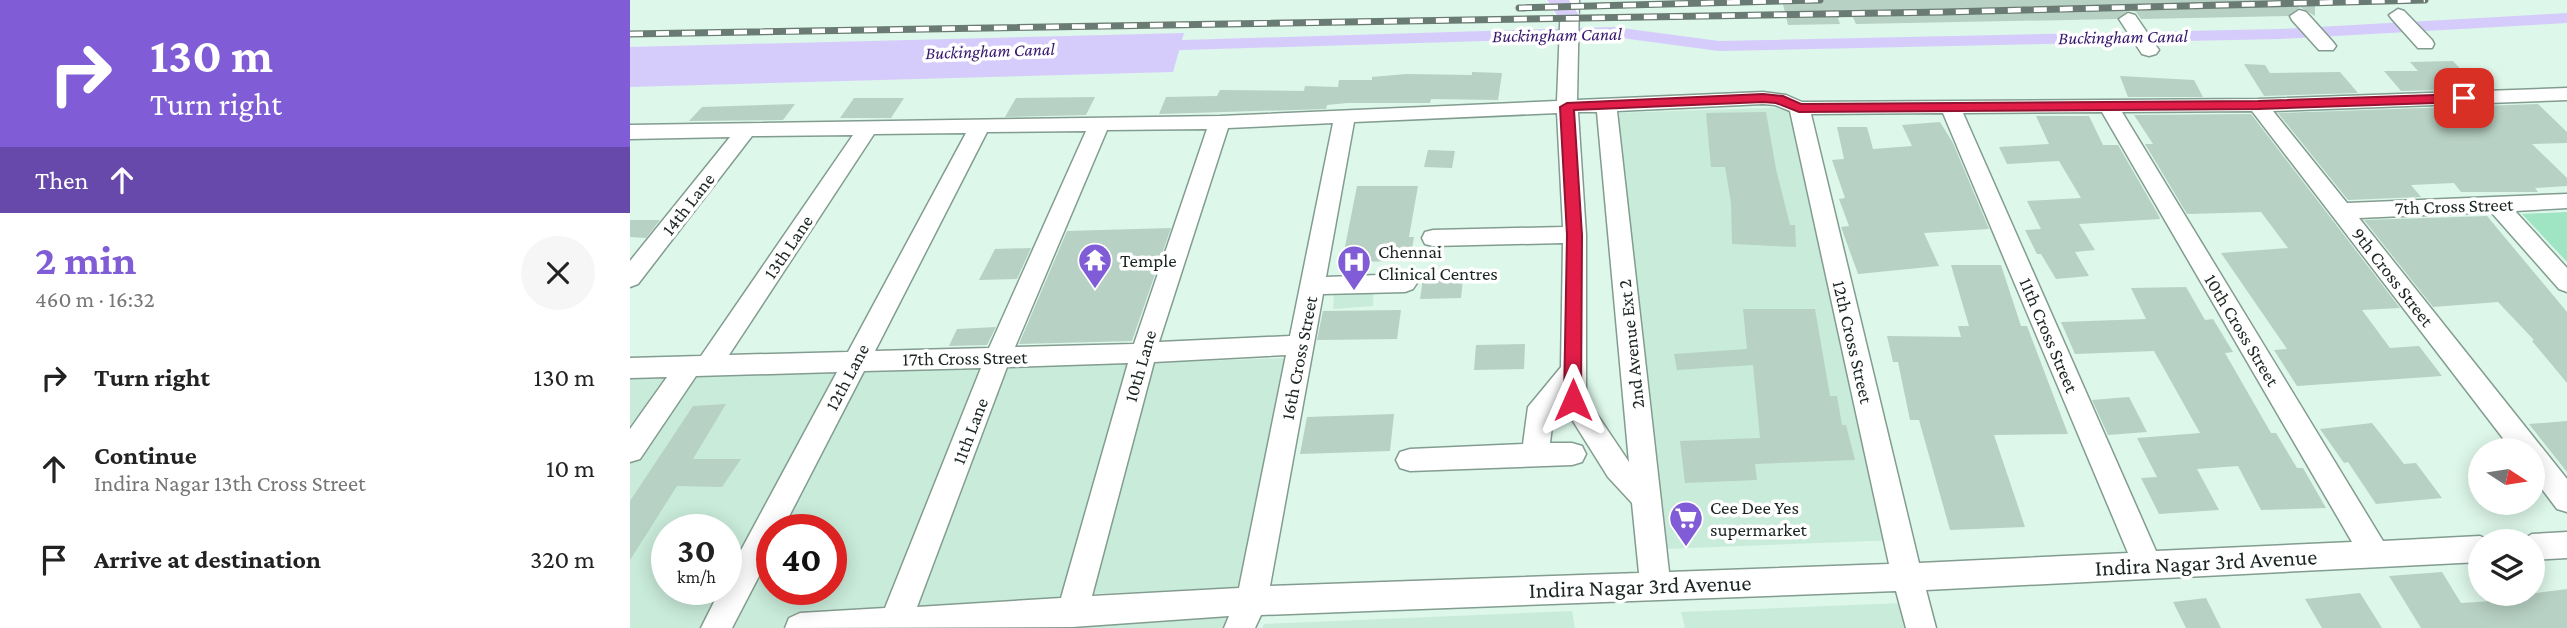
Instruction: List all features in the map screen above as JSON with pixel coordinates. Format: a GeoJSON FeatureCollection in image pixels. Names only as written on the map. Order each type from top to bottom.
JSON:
{"type":"FeatureCollection","features":[{"type":"Feature","properties":{"kind":"street"},"geometry":{"type":"LineString","coordinates":[[1565,5],[1574,235],[1573,400],[1618,470],[1647,499]]}},
{"type":"Feature","properties":{"kind":"street"},"geometry":{"type":"LineString","coordinates":[[2398,15],[2425,44]]}},
{"type":"Feature","properties":{"kind":"street"},"geometry":{"type":"LineString","coordinates":[[2299,16],[2326,46]]}},
{"type":"Feature","properties":{"kind":"street"},"geometry":{"type":"LineString","coordinates":[[2128,19],[2150,50]]}},
{"type":"Feature","properties":{"kind":"street"},"geometry":{"type":"LineString","coordinates":[[630,132],[1220,122],[1763,98],[1779,99],[1799,108],[2258,105],[2567,94]]}},
{"type":"Feature","properties":{"kind":"street","name":"2nd Avenue Ext 2"},"geometry":{"type":"LineString","coordinates":[[1606,103],[1655,586]]}},
{"type":"Feature","properties":{"kind":"street","name":"9th Cross Street"},"geometry":{"type":"LineString","coordinates":[[2258,105],[2519,438]]}},
{"type":"Feature","properties":{"kind":"street","name":"11th Cross Street"},"geometry":{"type":"LineString","coordinates":[[1950,106],[2147,564]]}},
{"type":"Feature","properties":{"kind":"street","name":"10th Cross Street"},"geometry":{"type":"LineString","coordinates":[[2108,106],[2375,554]]}},
{"type":"Feature","properties":{"kind":"street","name":"12th Cross Street"},"geometry":{"type":"LineString","coordinates":[[1799,108],[1921,628]]}},
{"type":"Feature","properties":{"kind":"street","name":"16th Cross Street"},"geometry":{"type":"LineString","coordinates":[[1239,628],[1252,601],[1345,115]]}},
{"type":"Feature","properties":{"kind":"street","name":"10th Lane"},"geometry":{"type":"LineString","coordinates":[[1072,613],[1143,353],[1220,122]]}},
{"type":"Feature","properties":{"kind":"street","name":"11th Lane"},"geometry":{"type":"LineString","coordinates":[[895,623],[998,357],[1099,124]]}},
{"type":"Feature","properties":{"kind":"street","name":"12th Lane"},"geometry":{"type":"LineString","coordinates":[[716,628],[981,126]]}},
{"type":"Feature","properties":{"kind":"street","name":"13th Lane"},"geometry":{"type":"LineString","coordinates":[[630,452],[699,366],[868,128]]}},
{"type":"Feature","properties":{"kind":"street","name":"14th Lane"},"geometry":{"type":"LineString","coordinates":[[630,278],[746,130]]}},
{"type":"Feature","properties":{"kind":"street","name":"7th Cross Street"},"geometry":{"type":"LineString","coordinates":[[2342,211],[2567,201]]}},
{"type":"Feature","properties":{"kind":"street"},"geometry":{"type":"LineString","coordinates":[[2497,205],[2567,284]]}},
{"type":"Feature","properties":{"kind":"street"},"geometry":{"type":"LineString","coordinates":[[1433,238],[1574,235]]}},
{"type":"Feature","properties":{"kind":"street"},"geometry":{"type":"LineString","coordinates":[[1312,286],[1405,283]]}},
{"type":"Feature","properties":{"kind":"street","name":"17th Cross Street"},"geometry":{"type":"LineString","coordinates":[[630,368],[1143,353],[1301,345]]}},
{"type":"Feature","properties":{"kind":"street"},"geometry":{"type":"LineString","coordinates":[[1535,455],[1541,407],[1573,370]]}},
{"type":"Feature","properties":{"kind":"street"},"geometry":{"type":"LineString","coordinates":[[1410,460],[1572,454]]}},
{"type":"Feature","properties":{"kind":"street"},"geometry":{"type":"LineString","coordinates":[[2545,472],[2567,500]]}},
{"type":"Feature","properties":{"kind":"street"},"geometry":{"type":"LineString","coordinates":[[2545,546],[2567,545]]}},
{"type":"Feature","properties":{"kind":"street","name":"Indira Nagar 3rd Avenue"},"geometry":{"type":"LineString","coordinates":[[800,628],[1252,601],[1907,577],[2468,550]]}},
{"type":"Feature","properties":{"kind":"shaded area"},"geometry":{"type":"Polygon","coordinates":[[[1792,107],[1899,540],[1662,549],[1615,113],[1792,107]]]}},
{"type":"Feature","properties":{"kind":"shaded area","name":"Chennai Clinical Centres"},"geometry":{"type":"Polygon","coordinates":[[[1374,276],[1373,306],[1333,309],[1335,279],[1374,276]]]}},
{"type":"Feature","properties":{"kind":"shaded area"},"geometry":{"type":"Polygon","coordinates":[[[1141,354],[1070,608],[900,618],[999,361],[1141,354]]]}},
{"type":"Feature","properties":{"kind":"shaded area"},"geometry":{"type":"Polygon","coordinates":[[[998,357],[895,623],[800,628],[630,628],[630,367],[998,357]]]}},
{"type":"Feature","properties":{"kind":"shaded area"},"geometry":{"type":"Polygon","coordinates":[[[1289,358],[1248,587],[1088,594],[1150,363],[1289,358]]]}},
{"type":"Feature","properties":{"kind":"shaded area"},"geometry":{"type":"Polygon","coordinates":[[[1929,602],[1934,628],[1685,628],[1681,612],[1929,602]]]}},
{"type":"Feature","properties":{"kind":"shaded area"},"geometry":{"type":"Polygon","coordinates":[[[1241,610],[1233,628],[886,628],[1241,610]]]}},
{"type":"Feature","properties":{"kind":"shaded area"},"geometry":{"type":"Polygon","coordinates":[[[1572,611],[1575,628],[1262,628],[1264,624],[1572,611]]]}},
{"type":"Feature","properties":{"kind":"green space"},"geometry":{"type":"Polygon","coordinates":[[[2567,212],[2567,262],[2522,214],[2567,212]]]}},
{"type":"Feature","properties":{"kind":"water"},"geometry":{"type":"Polygon","coordinates":[[[1184,33],[1173,72],[630,87],[630,47],[1184,33]]]}},
{"type":"Feature","properties":{"kind":"building"},"geometry":{"type":"Polygon","coordinates":[[[1782,0],[2315,0],[2315,16],[2300,7],[2288,16],[2141,19],[2136,12],[2129,10],[2117,19],[1856,24],[1851,13],[1838,18],[1840,24],[1788,25],[1782,0]]]}},
{"type":"Feature","properties":{"kind":"building"},"geometry":{"type":"Polygon","coordinates":[[[2453,61],[2479,89],[2401,91],[2384,71],[2418,71],[2410,62],[2453,61]]]}},
{"type":"Feature","properties":{"kind":"building"},"geometry":{"type":"Polygon","coordinates":[[[2244,64],[2265,65],[2270,73],[2340,72],[2358,93],[2264,96],[2244,64]]]}},
{"type":"Feature","properties":{"kind":"building"},"geometry":{"type":"Polygon","coordinates":[[[1472,72],[1502,73],[1498,100],[1431,99],[1430,103],[1347,103],[1327,105],[1326,109],[1159,114],[1166,97],[1217,96],[1220,90],[1304,91],[1305,86],[1338,87],[1339,80],[1372,80],[1372,77],[1406,74],[1472,75],[1472,72]]]}},
{"type":"Feature","properties":{"kind":"building"},"geometry":{"type":"Polygon","coordinates":[[[2120,76],[2194,80],[2203,97],[2128,97],[2120,76]]]}},
{"type":"Feature","properties":{"kind":"building"},"geometry":{"type":"Polygon","coordinates":[[[1095,97],[1086,115],[1005,117],[1016,98],[1095,97]]]}},
{"type":"Feature","properties":{"kind":"building"},"geometry":{"type":"Polygon","coordinates":[[[854,98],[904,98],[891,118],[840,118],[854,98]]]}},
{"type":"Feature","properties":{"kind":"building"},"geometry":{"type":"Polygon","coordinates":[[[795,104],[783,120],[689,121],[702,107],[795,104]]]}},
{"type":"Feature","properties":{"kind":"building"},"geometry":{"type":"Polygon","coordinates":[[[2538,104],[2567,132],[2567,143],[2532,144],[2567,178],[2567,186],[2535,188],[2538,192],[2461,192],[2454,183],[2411,185],[2421,197],[2348,200],[2278,113],[2538,104]]]}},
{"type":"Feature","properties":{"kind":"building"},"geometry":{"type":"Polygon","coordinates":[[[1766,112],[1790,225],[1795,225],[1796,247],[1732,244],[1731,203],[1725,167],[1711,167],[1706,113],[1766,112]]]}},
{"type":"Feature","properties":{"kind":"building"},"geometry":{"type":"Polygon","coordinates":[[[2251,114],[2400,308],[2362,310],[2390,348],[2419,346],[2442,376],[2297,386],[2274,350],[2287,349],[2221,253],[2288,248],[2261,212],[2187,214],[2145,144],[2153,144],[2134,115],[2251,114]]]}},
{"type":"Feature","properties":{"kind":"building"},"geometry":{"type":"Polygon","coordinates":[[[2036,116],[2089,116],[2103,145],[2118,145],[2160,219],[2079,224],[2095,250],[2075,252],[2089,276],[2056,279],[2041,254],[2037,254],[2025,230],[2041,229],[2027,201],[2081,198],[2059,161],[2007,164],[1999,147],[2049,144],[2036,116]]]}},
{"type":"Feature","properties":{"kind":"building"},"geometry":{"type":"Polygon","coordinates":[[[1940,122],[1953,143],[1989,229],[1924,233],[1939,266],[1858,274],[1841,227],[1849,226],[1839,199],[1845,198],[1832,160],[1844,159],[1837,127],[1867,127],[1873,149],[1912,146],[1902,125],[1940,122]]]}},
{"type":"Feature","properties":{"kind":"building"},"geometry":{"type":"Polygon","coordinates":[[[1428,150],[1455,151],[1452,168],[1424,167],[1428,150]]]}},
{"type":"Feature","properties":{"kind":"building"},"geometry":{"type":"Polygon","coordinates":[[[1357,186],[1418,186],[1409,237],[1414,237],[1410,261],[1342,262],[1357,186]]]}},
{"type":"Feature","properties":{"kind":"building"},"geometry":{"type":"Polygon","coordinates":[[[2487,216],[2567,312],[2567,383],[2532,341],[2534,340],[2498,302],[2433,307],[2364,220],[2487,216]]]}},
{"type":"Feature","properties":{"kind":"building"},"geometry":{"type":"Polygon","coordinates":[[[630,220],[660,220],[646,238],[630,237],[630,220]]]}},
{"type":"Feature","properties":{"kind":"building","name":"Temple"},"geometry":{"type":"Polygon","coordinates":[[[1171,228],[1132,341],[1019,344],[1067,231],[1171,228]]]}},
{"type":"Feature","properties":{"kind":"building"},"geometry":{"type":"Polygon","coordinates":[[[1031,248],[1017,279],[979,280],[995,249],[1031,248]]]}},
{"type":"Feature","properties":{"kind":"building"},"geometry":{"type":"Polygon","coordinates":[[[1951,265],[2001,265],[2021,326],[2027,326],[2068,434],[1994,435],[2025,527],[1950,530],[1919,420],[1910,420],[1898,362],[1893,362],[1887,336],[1961,337],[1958,326],[1969,326],[1951,265]]]}},
{"type":"Feature","properties":{"kind":"building"},"geometry":{"type":"Polygon","coordinates":[[[1423,279],[1463,279],[1461,298],[1420,299],[1423,279]]]}},
{"type":"Feature","properties":{"kind":"building"},"geometry":{"type":"Polygon","coordinates":[[[2186,287],[2205,320],[2213,319],[2233,352],[2225,353],[2271,433],[2276,433],[2297,468],[2303,468],[2326,508],[2261,510],[2238,466],[2197,469],[2219,510],[2159,514],[2141,478],[2157,477],[2137,438],[2200,433],[2154,351],[2075,354],[2061,322],[2146,319],[2131,288],[2186,287]]]}},
{"type":"Feature","properties":{"kind":"building"},"geometry":{"type":"Polygon","coordinates":[[[1743,309],[1815,309],[1830,396],[1837,396],[1842,425],[1846,425],[1855,460],[1755,464],[1757,480],[1685,483],[1680,441],[1760,438],[1753,365],[1677,370],[1674,354],[1747,349],[1743,309]]]}},
{"type":"Feature","properties":{"kind":"building"},"geometry":{"type":"Polygon","coordinates":[[[1401,310],[1397,339],[1317,340],[1323,311],[1401,310]]]}},
{"type":"Feature","properties":{"kind":"building"},"geometry":{"type":"Polygon","coordinates":[[[996,327],[987,345],[949,346],[957,329],[996,327]]]}},
{"type":"Feature","properties":{"kind":"building"},"geometry":{"type":"Polygon","coordinates":[[[1525,344],[1524,369],[1474,370],[1476,345],[1525,344]]]}},
{"type":"Feature","properties":{"kind":"building"},"geometry":{"type":"Polygon","coordinates":[[[2129,397],[2147,432],[2108,435],[2092,400],[2129,397]]]}},
{"type":"Feature","properties":{"kind":"building"},"geometry":{"type":"Polygon","coordinates":[[[726,404],[693,459],[741,459],[722,487],[677,486],[659,514],[651,514],[651,527],[630,560],[630,501],[693,406],[726,404]]]}},
{"type":"Feature","properties":{"kind":"building"},"geometry":{"type":"Polygon","coordinates":[[[1394,414],[1390,451],[1300,454],[1307,417],[1394,414]]]}},
{"type":"Feature","properties":{"kind":"building"},"geometry":{"type":"Polygon","coordinates":[[[2567,421],[2567,472],[2545,444],[2545,438],[2540,438],[2529,424],[2567,421]]]}},
{"type":"Feature","properties":{"kind":"building"},"geometry":{"type":"Polygon","coordinates":[[[2372,423],[2404,464],[2416,463],[2442,498],[2376,504],[2348,462],[2344,463],[2320,429],[2372,423]]]}},
{"type":"Feature","properties":{"kind":"building"},"geometry":{"type":"Polygon","coordinates":[[[2442,572],[2461,603],[2468,603],[2468,606],[2545,606],[2545,592],[2567,589],[2567,628],[2421,628],[2389,576],[2442,572]]]}},
{"type":"Feature","properties":{"kind":"building"},"geometry":{"type":"Polygon","coordinates":[[[2360,593],[2382,628],[2322,628],[2305,599],[2360,593]]]}},
{"type":"Feature","properties":{"kind":"building"},"geometry":{"type":"Polygon","coordinates":[[[2206,598],[2221,628],[2186,628],[2173,602],[2206,598]]]}},
{"type":"Feature","properties":{"kind":"waterway","name":"Buckingham Canal"},"geometry":{"type":"LineString","coordinates":[[1151,46],[1614,32],[1719,46],[2280,34],[2567,18]]}},
{"type":"Feature","properties":{"kind":"railway"},"geometry":{"type":"LineString","coordinates":[[1519,8],[1820,0]]}},
{"type":"Feature","properties":{"kind":"railway"},"geometry":{"type":"LineString","coordinates":[[630,34],[1945,12],[2425,0]]}},
{"type":"Feature","properties":{"kind":"place","name":"Temple"},"geometry":{"type":"Point","coordinates":[1095,290]}},
{"type":"Feature","properties":{"kind":"place","name":"Chennai Clinical Centres"},"geometry":{"type":"Point","coordinates":[1354,292]}},
{"type":"Feature","properties":{"kind":"place","name":"Cee Dee Yes supermarket"},"geometry":{"type":"Point","coordinates":[1686,548]}},
{"type":"Feature","properties":{"kind":"route"},"geometry":{"type":"LineString","coordinates":[[1573,400],[1574,235],[1567,107],[1606,103],[1763,98],[1779,99],[1799,108],[2258,105],[2464,98]]}}]}
